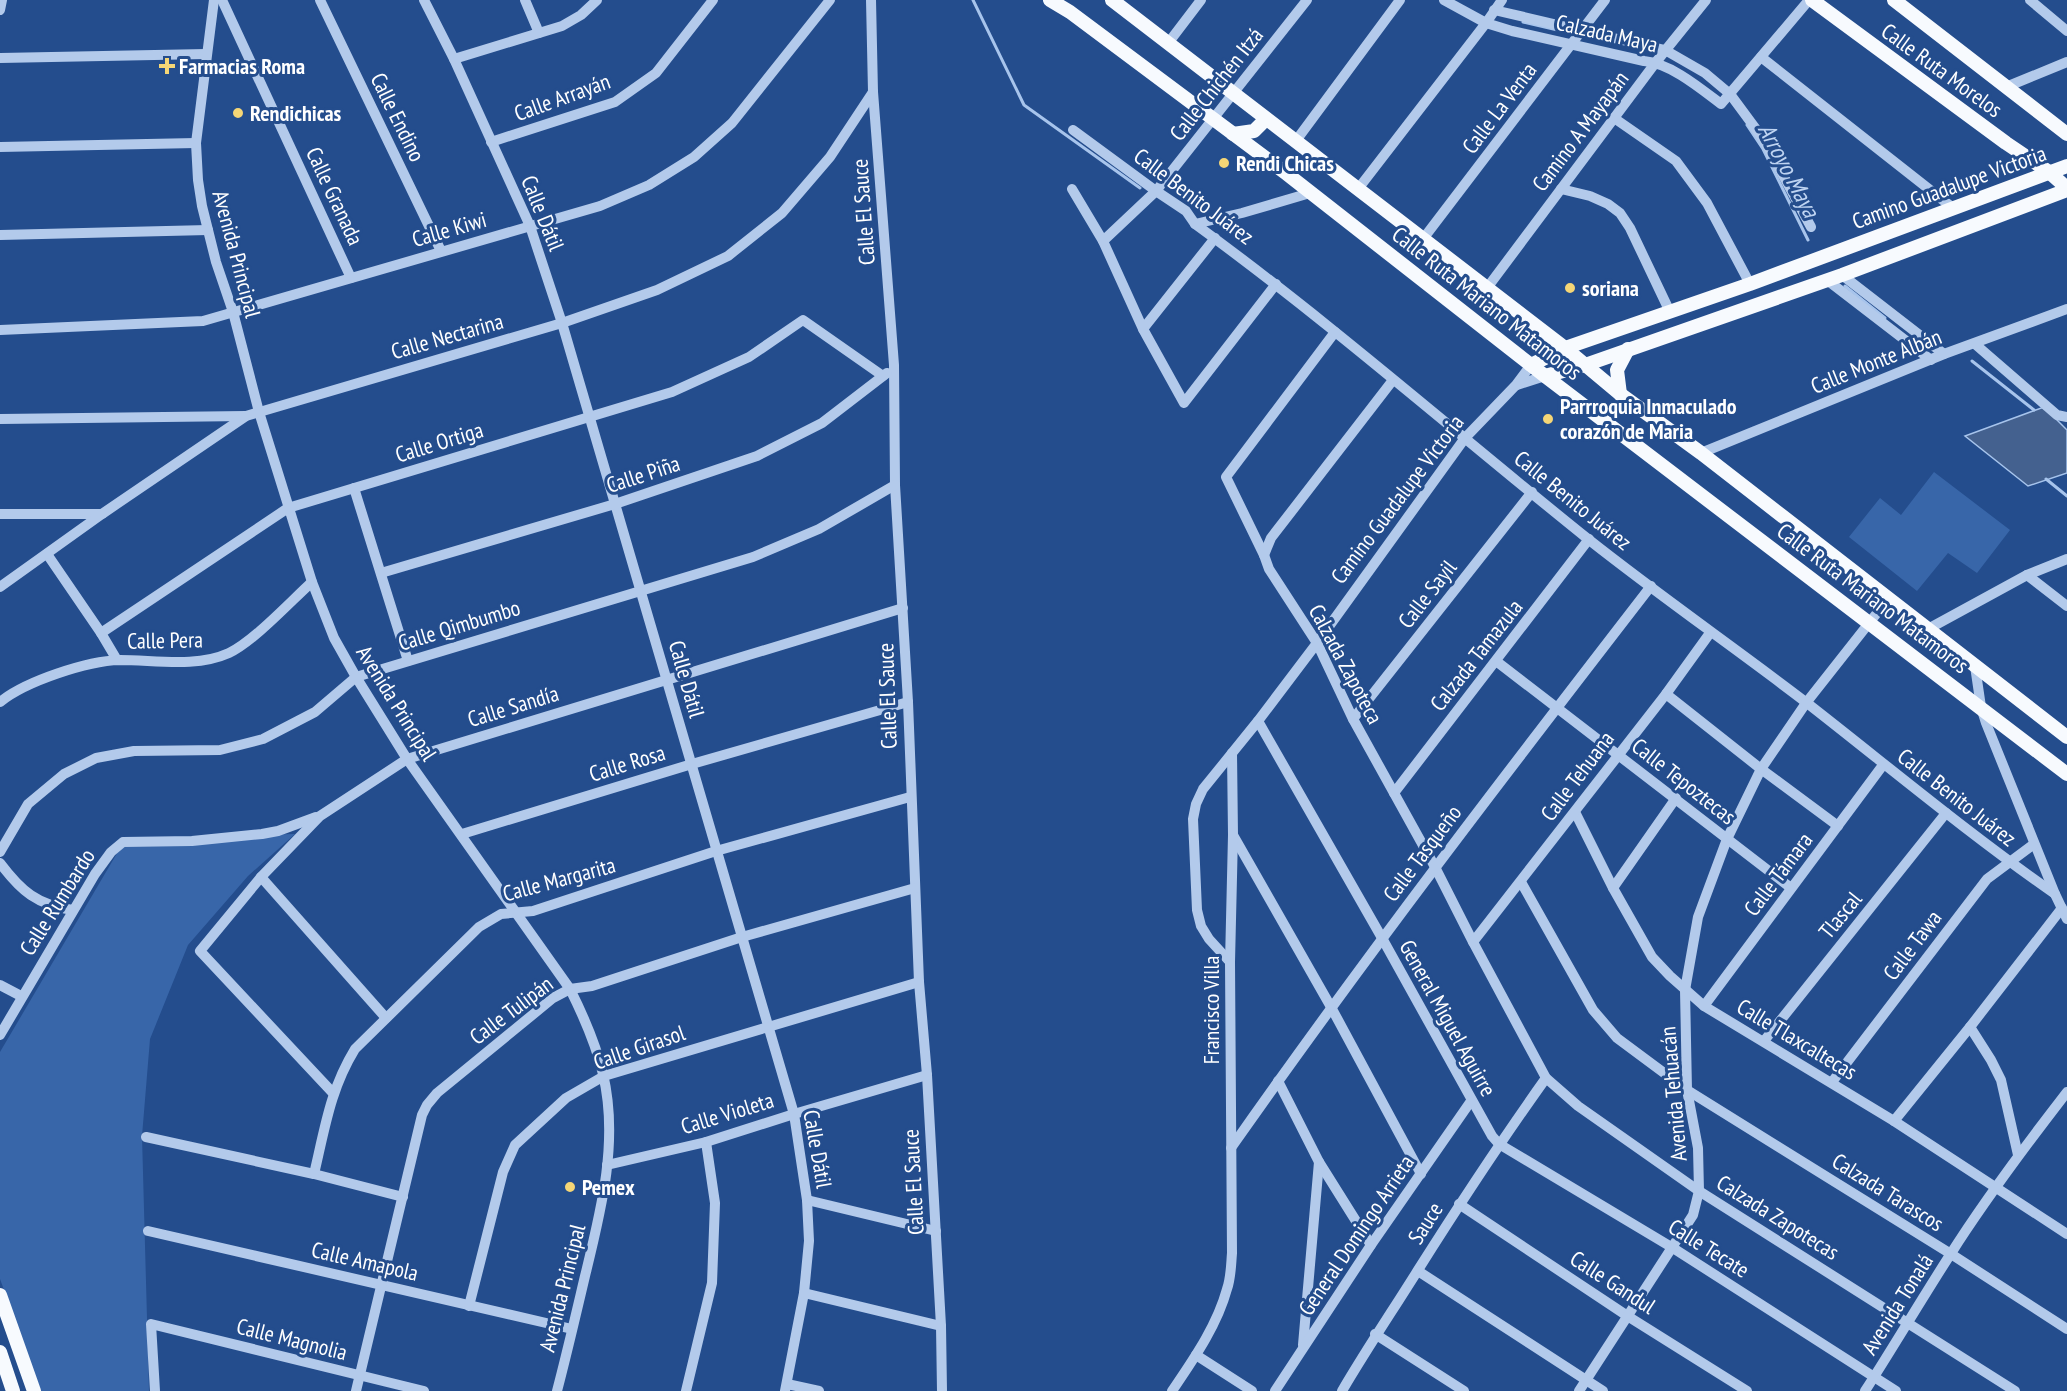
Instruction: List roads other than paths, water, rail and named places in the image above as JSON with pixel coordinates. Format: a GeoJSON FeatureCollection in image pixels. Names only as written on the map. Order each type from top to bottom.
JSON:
{"type":"FeatureCollection","features":[{"type":"Feature","properties":{"kind":"main road","name":"Calle Ruta Mariano Matamoros"},"geometry":{"type":"LineString","coordinates":[[1050,0],[1073,6],[1233,134],[1545,376],[2067,774]]}},
{"type":"Feature","properties":{"kind":"main road","name":"Calle Ruta Mariano Matamoros"},"geometry":{"type":"LineString","coordinates":[[1112,0],[1565,348],[1620,394],[1701,453],[2067,736]]}},
{"type":"Feature","properties":{"kind":"main road","name":"Calle Ruta Morelos"},"geometry":{"type":"LineString","coordinates":[[1811,0],[2049,172],[2067,189]]}},
{"type":"Feature","properties":{"kind":"main road","name":"Calle Ruta Morelos"},"geometry":{"type":"LineString","coordinates":[[1894,0],[2067,134]]}},
{"type":"Feature","properties":{"kind":"main road"},"geometry":{"type":"LineString","coordinates":[[1233,134],[1254,131],[1266,119]]}},
{"type":"Feature","properties":{"kind":"main road","name":"Camino Guadalupe Victoria"},"geometry":{"type":"LineString","coordinates":[[1532,365],[1565,348],[1750,284],[2067,166]]}},
{"type":"Feature","properties":{"kind":"main road","name":"Camino Guadalupe Victoria"},"geometry":{"type":"LineString","coordinates":[[1545,376],[1585,365],[1842,275],[2067,189]]}},
{"type":"Feature","properties":{"kind":"main road"},"geometry":{"type":"LineString","coordinates":[[1620,394],[1617,370],[1628,350]]}},
{"type":"Feature","properties":{"kind":"main road"},"geometry":{"type":"LineString","coordinates":[[0,1295],[34,1391]]}},
{"type":"Feature","properties":{"kind":"main road"},"geometry":{"type":"LineString","coordinates":[[0,1352],[13,1391]]}},
{"type":"Feature","properties":{"kind":"street"},"geometry":{"type":"LineString","coordinates":[[0,10],[2,0]]}},
{"type":"Feature","properties":{"kind":"street","name":"Avenida Principal"},"geometry":{"type":"LineString","coordinates":[[214,0],[196,143],[198,180],[207,230],[216,262],[233,312],[288,508],[312,582],[334,638],[407,759],[570,989],[590,1031],[604,1076],[610,1131],[599,1221],[557,1391]]}},
{"type":"Feature","properties":{"kind":"street","name":"Calle Granada"},"geometry":{"type":"LineString","coordinates":[[222,0],[351,278]]}},
{"type":"Feature","properties":{"kind":"street","name":"Calle Endino"},"geometry":{"type":"LineString","coordinates":[[320,0],[441,251]]}},
{"type":"Feature","properties":{"kind":"street","name":"Calle Dátil"},"geometry":{"type":"LineString","coordinates":[[424,0],[454,58],[530,226],[562,323],[794,1114],[807,1200],[809,1240],[804,1293],[786,1388]]}},
{"type":"Feature","properties":{"kind":"street"},"geometry":{"type":"LineString","coordinates":[[525,0],[539,33]]}},
{"type":"Feature","properties":{"kind":"street"},"geometry":{"type":"LineString","coordinates":[[454,58],[562,26],[581,15],[597,0]]}},
{"type":"Feature","properties":{"kind":"street","name":"Calle Arrayán"},"geometry":{"type":"LineString","coordinates":[[491,142],[615,102],[656,73],[714,0]]}},
{"type":"Feature","properties":{"kind":"street","name":"Calle Kiwi"},"geometry":{"type":"LineString","coordinates":[[0,330],[203,321],[600,206],[649,185],[694,157],[732,123],[830,0]]}},
{"type":"Feature","properties":{"kind":"street","name":"Calle El Sauce"},"geometry":{"type":"LineString","coordinates":[[871,0],[873,92],[894,365],[895,485],[908,702],[919,982],[936,1231],[942,1391]]}},
{"type":"Feature","properties":{"kind":"street"},"geometry":{"type":"LineString","coordinates":[[1168,42],[1201,0]]}},
{"type":"Feature","properties":{"kind":"street","name":"Calle Chichén Itzá"},"geometry":{"type":"LineString","coordinates":[[1103,241],[1156,191],[1307,0]]}},
{"type":"Feature","properties":{"kind":"street"},"geometry":{"type":"LineString","coordinates":[[1295,142],[1400,0]]}},
{"type":"Feature","properties":{"kind":"street","name":"Calzada Maya"},"geometry":{"type":"LineString","coordinates":[[1444,0],[1486,23],[1512,31],[1656,62],[1696,84],[1721,104],[1731,94]]}},
{"type":"Feature","properties":{"kind":"street"},"geometry":{"type":"LineString","coordinates":[[1358,189],[1502,0]]}},
{"type":"Feature","properties":{"kind":"street","name":"Calle La Venta"},"geometry":{"type":"LineString","coordinates":[[1423,239],[1605,0]]}},
{"type":"Feature","properties":{"kind":"street","name":"Camino A Mayapán"},"geometry":{"type":"LineString","coordinates":[[1487,288],[1665,50],[1706,0]]}},
{"type":"Feature","properties":{"kind":"street"},"geometry":{"type":"LineString","coordinates":[[1731,94],[1811,0]]}},
{"type":"Feature","properties":{"kind":"street"},"geometry":{"type":"LineString","coordinates":[[2030,0],[2067,31]]}},
{"type":"Feature","properties":{"kind":"street","name":"Calzada Maya"},"geometry":{"type":"LineString","coordinates":[[1494,10],[1665,50],[1705,73],[1731,94],[1764,140],[1811,227]]}},
{"type":"Feature","properties":{"kind":"street"},"geometry":{"type":"LineString","coordinates":[[0,58],[206,54]]}},
{"type":"Feature","properties":{"kind":"street"},"geometry":{"type":"LineString","coordinates":[[1761,57],[1953,208]]}},
{"type":"Feature","properties":{"kind":"street"},"geometry":{"type":"LineString","coordinates":[[2006,87],[2067,63]]}},
{"type":"Feature","properties":{"kind":"street","name":"Calle Nectarina"},"geometry":{"type":"LineString","coordinates":[[0,586],[246,416],[562,323],[657,290],[728,256],[782,213],[830,158],[873,92]]}},
{"type":"Feature","properties":{"kind":"street"},"geometry":{"type":"LineString","coordinates":[[1614,118],[1676,161],[1707,203],[1750,284]]}},
{"type":"Feature","properties":{"kind":"street","name":"Calle Benito Juárez"},"geometry":{"type":"LineString","coordinates":[[1073,130],[1186,211],[1196,224],[1276,284],[1589,539],[1710,633],[1806,703],[2010,862],[2055,894]]}},
{"type":"Feature","properties":{"kind":"street"},"geometry":{"type":"LineString","coordinates":[[0,147],[196,143]]}},
{"type":"Feature","properties":{"kind":"street"},"geometry":{"type":"LineString","coordinates":[[1072,189],[1103,241],[1143,328],[1184,403],[1276,284]]}},
{"type":"Feature","properties":{"kind":"street"},"geometry":{"type":"LineString","coordinates":[[1561,189],[1590,196],[1608,204],[1620,213],[1630,228],[1670,312]]}},
{"type":"Feature","properties":{"kind":"street"},"geometry":{"type":"LineString","coordinates":[[1196,224],[1310,193]]}},
{"type":"Feature","properties":{"kind":"street"},"geometry":{"type":"LineString","coordinates":[[0,235],[207,230]]}},
{"type":"Feature","properties":{"kind":"street"},"geometry":{"type":"LineString","coordinates":[[1143,328],[1215,238]]}},
{"type":"Feature","properties":{"kind":"street"},"geometry":{"type":"LineString","coordinates":[[1842,275],[1944,354]]}},
{"type":"Feature","properties":{"kind":"street"},"geometry":{"type":"LineString","coordinates":[[1827,280],[1931,360]]}},
{"type":"Feature","properties":{"kind":"street","name":"Calle Monte Albán"},"geometry":{"type":"LineString","coordinates":[[1701,453],[1944,354],[2067,309]]}},
{"type":"Feature","properties":{"kind":"street","name":"Calle Ortiga"},"geometry":{"type":"LineString","coordinates":[[101,633],[288,508],[672,392],[749,357],[803,320],[884,376]]}},
{"type":"Feature","properties":{"kind":"street","name":"Calzada Zapoteca"},"geometry":{"type":"LineString","coordinates":[[1335,332],[1226,477],[1269,569],[1317,644],[1353,719],[1436,867]]}},
{"type":"Feature","properties":{"kind":"street"},"geometry":{"type":"LineString","coordinates":[[1975,344],[2057,415],[2067,417]]}},
{"type":"Feature","properties":{"kind":"street","name":"Calle Piña"},"geometry":{"type":"LineString","coordinates":[[381,573],[615,504],[757,456],[822,423],[884,376],[894,365]]}},
{"type":"Feature","properties":{"kind":"street","name":"Camino Guadalupe Victoria"},"geometry":{"type":"LineString","coordinates":[[1317,644],[1465,438],[1532,365]]}},
{"type":"Feature","properties":{"kind":"street","name":"Camino Guadalupe Victoria"},"geometry":{"type":"LineString","coordinates":[[1516,385],[1545,376]]}},
{"type":"Feature","properties":{"kind":"street"},"geometry":{"type":"LineString","coordinates":[[1264,555],[1271,538],[1393,380]]}},
{"type":"Feature","properties":{"kind":"street"},"geometry":{"type":"LineString","coordinates":[[0,419],[246,416]]}},
{"type":"Feature","properties":{"kind":"street","name":"Calle Qimbumbo"},"geometry":{"type":"LineString","coordinates":[[0,852],[28,804],[64,774],[96,758],[134,751],[220,750],[263,739],[315,712],[356,677],[753,557],[819,529],[895,485]]}},
{"type":"Feature","properties":{"kind":"street"},"geometry":{"type":"LineString","coordinates":[[354,488],[408,661]]}},
{"type":"Feature","properties":{"kind":"street","name":"Calle Sayil"},"geometry":{"type":"LineString","coordinates":[[1353,719],[1532,492]]}},
{"type":"Feature","properties":{"kind":"street"},"geometry":{"type":"LineString","coordinates":[[0,514],[102,514]]}},
{"type":"Feature","properties":{"kind":"street","name":"Calzada Tamazula"},"geometry":{"type":"LineString","coordinates":[[1394,793],[1589,539]]}},
{"type":"Feature","properties":{"kind":"street"},"geometry":{"type":"LineString","coordinates":[[47,554],[117,660]]}},
{"type":"Feature","properties":{"kind":"street"},"geometry":{"type":"LineString","coordinates":[[1928,629],[2027,575],[2067,559]]}},
{"type":"Feature","properties":{"kind":"street"},"geometry":{"type":"LineString","coordinates":[[2027,575],[2067,606]]}},
{"type":"Feature","properties":{"kind":"street","name":"Calle Pera"},"geometry":{"type":"LineString","coordinates":[[0,702],[25,686],[85,666],[117,660],[182,662],[214,658],[229,653],[243,645],[312,582]]}},
{"type":"Feature","properties":{"kind":"street","name":"Calle Tasqueño"},"geometry":{"type":"LineString","coordinates":[[1231,1148],[1382,938],[1651,586]]}},
{"type":"Feature","properties":{"kind":"street","name":"Avenida Tehuacán"},"geometry":{"type":"LineString","coordinates":[[1579,1391],[1693,1215],[1699,1191],[1698,1148],[1688,1090],[1685,990],[1698,917],[1727,839],[1761,769],[1806,703],[1887,599]]}},
{"type":"Feature","properties":{"kind":"street","name":"Calle Sandía"},"geometry":{"type":"LineString","coordinates":[[333,1093],[200,951],[261,877],[320,816],[407,759],[903,608]]}},
{"type":"Feature","properties":{"kind":"street","name":"Calle Tehuana"},"geometry":{"type":"LineString","coordinates":[[1473,942],[1666,694],[1710,633]]}},
{"type":"Feature","properties":{"kind":"street"},"geometry":{"type":"LineString","coordinates":[[1230,962],[1209,939],[1197,910],[1193,819],[1196,804],[1203,789],[1317,644]]}},
{"type":"Feature","properties":{"kind":"street","name":"Calle Tepoztecas"},"geometry":{"type":"LineString","coordinates":[[1496,661],[1791,888]]}},
{"type":"Feature","properties":{"kind":"street"},"geometry":{"type":"LineString","coordinates":[[1894,1121],[2065,914],[2034,844],[1986,723],[1981,707],[1975,666]]}},
{"type":"Feature","properties":{"kind":"street"},"geometry":{"type":"LineString","coordinates":[[1666,694],[1838,826]]}},
{"type":"Feature","properties":{"kind":"street","name":"Calle Rosa"},"geometry":{"type":"LineString","coordinates":[[462,834],[692,764],[908,702]]}},
{"type":"Feature","properties":{"kind":"street","name":"General Miguel Aguirre"},"geometry":{"type":"LineString","coordinates":[[1258,721],[1382,938],[1471,1101],[1499,1144]]}},
{"type":"Feature","properties":{"kind":"street","name":"Francisco Villa"},"geometry":{"type":"LineString","coordinates":[[1172,1391],[1196,1355],[1228,1289],[1232,1253],[1230,962],[1232,753]]}},
{"type":"Feature","properties":{"kind":"street","name":"Calle Támara"},"geometry":{"type":"LineString","coordinates":[[1704,1006],[1883,765]]}},
{"type":"Feature","properties":{"kind":"street","name":"Calle Margarita"},"geometry":{"type":"LineString","coordinates":[[314,1174],[333,1093],[356,1049],[479,927],[501,914],[534,911],[716,851],[910,797]]}},
{"type":"Feature","properties":{"kind":"street"},"geometry":{"type":"LineString","coordinates":[[1613,888],[1676,798]]}},
{"type":"Feature","properties":{"kind":"street","name":"Calle Tlaxcaltecas"},"geometry":{"type":"LineString","coordinates":[[1575,812],[1613,888],[1652,957],[1685,990],[1704,1006],[1832,1082],[2065,1229]]}},
{"type":"Feature","properties":{"kind":"street","name":"Tlascal"},"geometry":{"type":"LineString","coordinates":[[1764,1041],[1946,813]]}},
{"type":"Feature","properties":{"kind":"street","name":"Calle Rumbardo"},"geometry":{"type":"LineString","coordinates":[[0,1035],[94,874],[111,852],[123,842],[192,841],[262,834],[278,831],[320,816]]}},
{"type":"Feature","properties":{"kind":"street"},"geometry":{"type":"LineString","coordinates":[[1233,835],[1331,1007],[1421,1174]]}},
{"type":"Feature","properties":{"kind":"street","name":"Calle Tawa"},"geometry":{"type":"LineString","coordinates":[[1832,1082],[1987,879],[2034,844]]}},
{"type":"Feature","properties":{"kind":"street"},"geometry":{"type":"LineString","coordinates":[[0,863],[14,881],[33,897],[49,906],[73,910]]}},
{"type":"Feature","properties":{"kind":"street","name":"Calzada Zapotecas"},"geometry":{"type":"LineString","coordinates":[[1436,867],[1473,942],[1546,1078],[1578,1106],[1699,1191],[2015,1391]]}},
{"type":"Feature","properties":{"kind":"street"},"geometry":{"type":"LineString","coordinates":[[261,877],[386,1018]]}},
{"type":"Feature","properties":{"kind":"street","name":"Calzada Tarascos"},"geometry":{"type":"LineString","coordinates":[[1521,882],[1593,1010],[1617,1038],[1688,1090],[2067,1329]]}},
{"type":"Feature","properties":{"kind":"street","name":"Calle Tulipán"},"geometry":{"type":"LineString","coordinates":[[356,1391],[422,1115],[437,1093],[552,998],[570,989],[592,986],[741,937],[915,888]]}},
{"type":"Feature","properties":{"kind":"street","name":"Calle Girasol"},"geometry":{"type":"LineString","coordinates":[[469,1306],[503,1172],[515,1145],[566,1098],[604,1076],[919,982]]}},
{"type":"Feature","properties":{"kind":"street"},"geometry":{"type":"LineString","coordinates":[[0,984],[21,996]]}},
{"type":"Feature","properties":{"kind":"street"},"geometry":{"type":"LineString","coordinates":[[1970,1027],[2001,1080],[2018,1155]]}},
{"type":"Feature","properties":{"kind":"street","name":"Calle Violeta"},"geometry":{"type":"LineString","coordinates":[[607,1165],[706,1142],[927,1075]]}},
{"type":"Feature","properties":{"kind":"street","name":"Sauce"},"geometry":{"type":"LineString","coordinates":[[1342,1391],[1375,1334],[1418,1271],[1459,1204],[1546,1078]]}},
{"type":"Feature","properties":{"kind":"street"},"geometry":{"type":"LineString","coordinates":[[1278,1081],[1319,1162],[1371,1245]]}},
{"type":"Feature","properties":{"kind":"street","name":"Avenida Tonalá"},"geometry":{"type":"LineString","coordinates":[[1865,1391],[1996,1187],[2067,1092]]}},
{"type":"Feature","properties":{"kind":"street","name":"General Domingo Arrieta"},"geometry":{"type":"LineString","coordinates":[[1275,1391],[1371,1245],[1471,1101]]}},
{"type":"Feature","properties":{"kind":"street"},"geometry":{"type":"LineString","coordinates":[[146,1137],[314,1174],[403,1197]]}},
{"type":"Feature","properties":{"kind":"street"},"geometry":{"type":"LineString","coordinates":[[686,1391],[712,1283],[715,1203],[706,1142]]}},
{"type":"Feature","properties":{"kind":"street","name":"Calle Tecate"},"geometry":{"type":"LineString","coordinates":[[1499,1144],[1673,1248],[1896,1391]]}},
{"type":"Feature","properties":{"kind":"street"},"geometry":{"type":"LineString","coordinates":[[1302,1348],[1319,1162]]}},
{"type":"Feature","properties":{"kind":"street"},"geometry":{"type":"LineString","coordinates":[[807,1200],[936,1231]]}},
{"type":"Feature","properties":{"kind":"street","name":"Calle Gandul"},"geometry":{"type":"LineString","coordinates":[[1459,1204],[1629,1317],[1747,1391]]}},
{"type":"Feature","properties":{"kind":"street","name":"Calle Amapola"},"geometry":{"type":"LineString","coordinates":[[148,1231],[572,1329]]}},
{"type":"Feature","properties":{"kind":"street"},"geometry":{"type":"LineString","coordinates":[[1418,1271],[1603,1391]]}},
{"type":"Feature","properties":{"kind":"street"},"geometry":{"type":"LineString","coordinates":[[804,1293],[940,1326]]}},
{"type":"Feature","properties":{"kind":"street","name":"Calle Magnolia"},"geometry":{"type":"LineString","coordinates":[[155,1391],[151,1324],[424,1391]]}},
{"type":"Feature","properties":{"kind":"street"},"geometry":{"type":"LineString","coordinates":[[1375,1334],[1464,1391]]}},
{"type":"Feature","properties":{"kind":"street"},"geometry":{"type":"LineString","coordinates":[[1196,1355],[1252,1391]]}},
{"type":"Feature","properties":{"kind":"street"},"geometry":{"type":"LineString","coordinates":[[786,1388],[819,1391]]}},
{"type":"Feature","properties":{"kind":"waterway"},"geometry":{"type":"LineString","coordinates":[[973,0],[1024,105],[1140,188]]}},
{"type":"Feature","properties":{"kind":"waterway","name":"Arroyo Maya"},"geometry":{"type":"LineString","coordinates":[[1523,22],[1562,31]]}},
{"type":"Feature","properties":{"kind":"waterway","name":"Arroyo Maya"},"geometry":{"type":"LineString","coordinates":[[1747,125],[1763,149],[1808,240]]}},
{"type":"Feature","properties":{"kind":"waterway","name":"Arroyo Maya"},"geometry":{"type":"LineString","coordinates":[[1845,286],[1885,318]]}},
{"type":"Feature","properties":{"kind":"waterway","name":"Arroyo Maya"},"geometry":{"type":"LineString","coordinates":[[1972,361],[2034,410]]}},
{"type":"Feature","properties":{"kind":"waterway","name":"Arroyo Maya"},"geometry":{"type":"LineString","coordinates":[[2046,479],[2067,496]]}},
{"type":"Feature","properties":{"kind":"place","name":"Farmacias Roma"},"geometry":{"type":"Point","coordinates":[167,66]}},
{"type":"Feature","properties":{"kind":"place","name":"Rendichicas"},"geometry":{"type":"Point","coordinates":[238,113]}},
{"type":"Feature","properties":{"kind":"place","name":"Rendi Chicas"},"geometry":{"type":"Point","coordinates":[1224,163]}},
{"type":"Feature","properties":{"kind":"place","name":"soriana"},"geometry":{"type":"Point","coordinates":[1570,288]}},
{"type":"Feature","properties":{"kind":"place","name":"Parrroquia Inmaculado corazón de Maria"},"geometry":{"type":"Point","coordinates":[1548,419]}},
{"type":"Feature","properties":{"kind":"place","name":"Pemex"},"geometry":{"type":"Point","coordinates":[570,1187]}}]}
